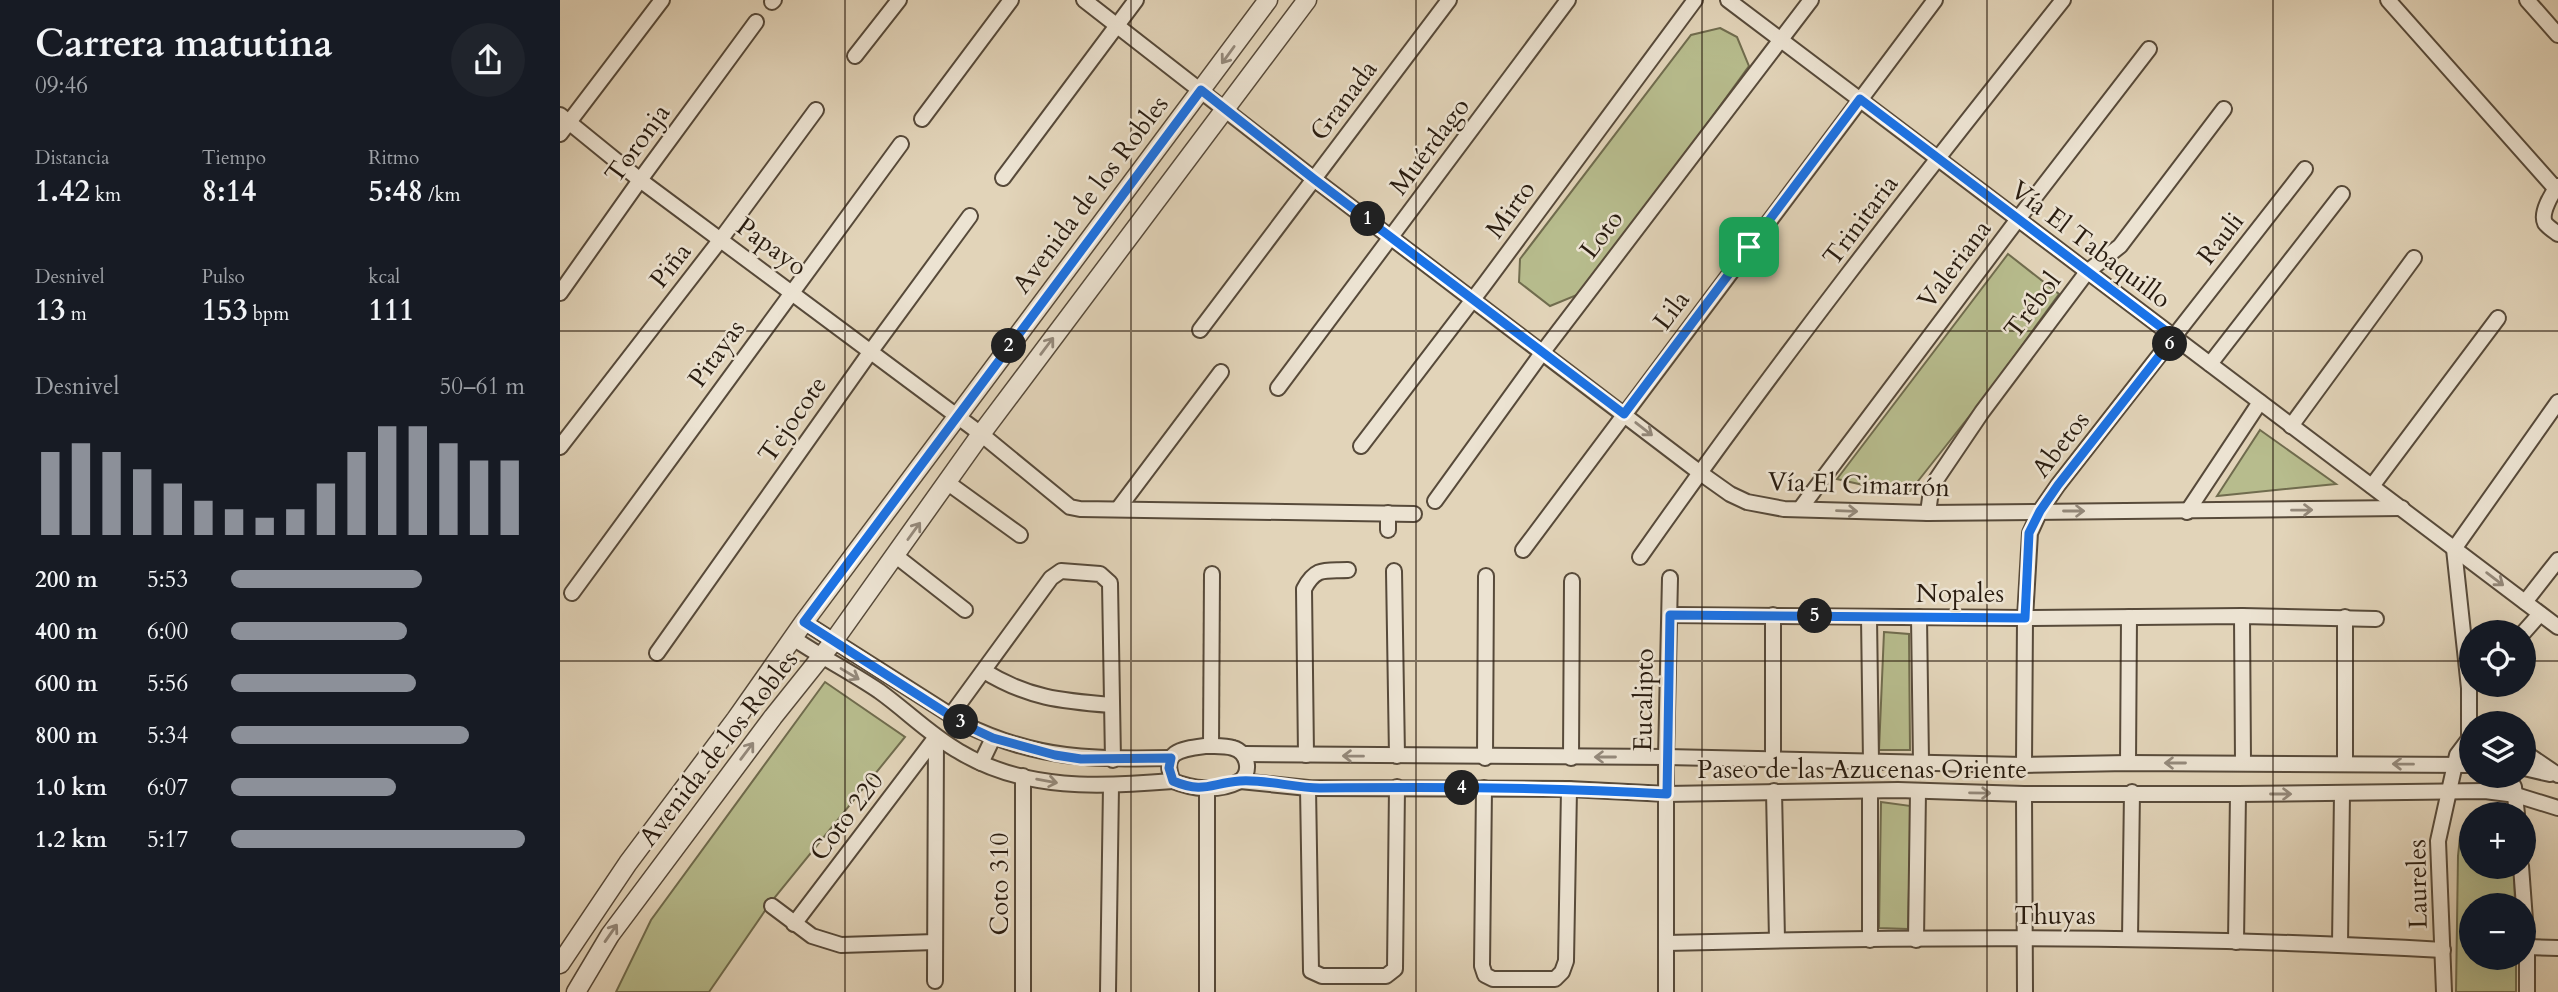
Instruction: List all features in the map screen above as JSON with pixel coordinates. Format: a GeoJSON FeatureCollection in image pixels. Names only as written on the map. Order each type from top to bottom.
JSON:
{"type":"FeatureCollection","features":[{"type":"Feature","properties":{"kind":"street"},"geometry":{"type":"LineString","coordinates":[[563,124],[662,0]]}},
{"type":"Feature","properties":{"kind":"street"},"geometry":{"type":"LineString","coordinates":[[855,56],[899,0]]}},
{"type":"Feature","properties":{"kind":"street"},"geometry":{"type":"LineString","coordinates":[[922,119],[1011,0]]}},
{"type":"Feature","properties":{"kind":"street","name":"Vía El Cimarrón"},"geometry":{"type":"LineString","coordinates":[[1084,0],[1542,353],[1730,494],[1747,502],[1766,507],[1928,513],[2402,508]]}},
{"type":"Feature","properties":{"kind":"street"},"geometry":{"type":"LineString","coordinates":[[1003,178],[1136,0]]}},
{"type":"Feature","properties":{"kind":"street","name":"Avenida de los Robles"},"geometry":{"type":"LineString","coordinates":[[563,952],[956,416],[1268,0]]}},
{"type":"Feature","properties":{"kind":"street","name":"Avenida de los Robles"},"geometry":{"type":"LineString","coordinates":[[576,992],[610,934],[765,727],[833,642],[981,434],[1307,0]]}},
{"type":"Feature","properties":{"kind":"street","name":"Granada"},"geometry":{"type":"LineString","coordinates":[[1200,330],[1449,0]]}},
{"type":"Feature","properties":{"kind":"street","name":"Muérdago"},"geometry":{"type":"LineString","coordinates":[[1278,388],[1569,0]]}},
{"type":"Feature","properties":{"kind":"street","name":"Mirto"},"geometry":{"type":"LineString","coordinates":[[1361,446],[1695,0]]}},
{"type":"Feature","properties":{"kind":"street","name":"Vía El Tabaquillo"},"geometry":{"type":"LineString","coordinates":[[1728,0],[2558,627]]}},
{"type":"Feature","properties":{"kind":"street","name":"Loto"},"geometry":{"type":"LineString","coordinates":[[1434,501],[1542,353],[1811,0]]}},
{"type":"Feature","properties":{"kind":"street","name":"Lila"},"geometry":{"type":"LineString","coordinates":[[1524,550],[1935,0]]}},
{"type":"Feature","properties":{"kind":"street","name":"Trinitaria"},"geometry":{"type":"LineString","coordinates":[[1640,557],[1700,472],[1938,158],[2063,0]]}},
{"type":"Feature","properties":{"kind":"street"},"geometry":{"type":"LineString","coordinates":[[2388,0],[2557,187],[2544,219],[2546,225],[2558,234]]}},
{"type":"Feature","properties":{"kind":"street"},"geometry":{"type":"LineString","coordinates":[[2527,0],[2558,35]]}},
{"type":"Feature","properties":{"kind":"street","name":"Toronja"},"geometry":{"type":"LineString","coordinates":[[560,293],[756,22]]}},
{"type":"Feature","properties":{"kind":"street","name":"Valeriana"},"geometry":{"type":"LineString","coordinates":[[1800,509],[2149,49]]}},
{"type":"Feature","properties":{"kind":"street","name":"Trébol"},"geometry":{"type":"LineString","coordinates":[[1928,513],[1936,480],[1945,464],[2087,272],[2120,246],[2224,109]]}},
{"type":"Feature","properties":{"kind":"street","name":"Piña"},"geometry":{"type":"LineString","coordinates":[[560,447],[721,239],[816,110]]}},
{"type":"Feature","properties":{"kind":"street","name":"Papayo"},"geometry":{"type":"LineString","coordinates":[[563,124],[981,434],[1070,507],[1414,514]]}},
{"type":"Feature","properties":{"kind":"street","name":"Pitayas"},"geometry":{"type":"LineString","coordinates":[[572,593],[901,144]]}},
{"type":"Feature","properties":{"kind":"street","name":"Rauli"},"geometry":{"type":"LineString","coordinates":[[2174,337],[2305,169]]}},
{"type":"Feature","properties":{"kind":"street"},"geometry":{"type":"LineString","coordinates":[[2210,364],[2342,194]]}},
{"type":"Feature","properties":{"kind":"street","name":"Tejocote"},"geometry":{"type":"LineString","coordinates":[[657,653],[871,351],[971,216]]}},
{"type":"Feature","properties":{"kind":"street"},"geometry":{"type":"LineString","coordinates":[[2291,426],[2414,258]]}},
{"type":"Feature","properties":{"kind":"street"},"geometry":{"type":"LineString","coordinates":[[2372,486],[2498,318]]}},
{"type":"Feature","properties":{"kind":"street","name":"Abetos"},"geometry":{"type":"LineString","coordinates":[[2024,765],[2025,618],[2029,533],[2058,485],[2174,337]]}},
{"type":"Feature","properties":{"kind":"street"},"geometry":{"type":"LineString","coordinates":[[1118,509],[1221,372]]}},
{"type":"Feature","properties":{"kind":"street"},"geometry":{"type":"LineString","coordinates":[[2187,512],[2260,402]]}},
{"type":"Feature","properties":{"kind":"street"},"geometry":{"type":"LineString","coordinates":[[2454,548],[2558,402]]}},
{"type":"Feature","properties":{"kind":"street"},"geometry":{"type":"LineString","coordinates":[[948,483],[1020,535]]}},
{"type":"Feature","properties":{"kind":"street"},"geometry":{"type":"LineString","coordinates":[[1388,513],[1388,530]]}},
{"type":"Feature","properties":{"kind":"street","name":"Laureles"},"geometry":{"type":"LineString","coordinates":[[2454,548],[2463,620]]}},
{"type":"Feature","properties":{"kind":"street"},"geometry":{"type":"LineString","coordinates":[[895,556],[965,610]]}},
{"type":"Feature","properties":{"kind":"street"},"geometry":{"type":"LineString","coordinates":[[2525,602],[2558,559]]}},
{"type":"Feature","properties":{"kind":"street"},"geometry":{"type":"LineString","coordinates":[[1306,755],[1304,589],[1317,572],[1349,570]]}},
{"type":"Feature","properties":{"kind":"street"},"geometry":{"type":"LineString","coordinates":[[951,715],[1051,578],[1061,571],[1100,574],[1110,583],[1113,760]]}},
{"type":"Feature","properties":{"kind":"street"},"geometry":{"type":"LineString","coordinates":[[1395,571],[1397,756]]}},
{"type":"Feature","properties":{"kind":"street"},"geometry":{"type":"LineString","coordinates":[[1173,781],[1169,768],[1171,758],[1179,749],[1211,746],[1212,574]]}},
{"type":"Feature","properties":{"kind":"street"},"geometry":{"type":"LineString","coordinates":[[1485,758],[1486,576]]}},
{"type":"Feature","properties":{"kind":"street","name":"Eucalipto"},"geometry":{"type":"LineString","coordinates":[[1666,992],[1666,757],[1670,578]]}},
{"type":"Feature","properties":{"kind":"street"},"geometry":{"type":"LineString","coordinates":[[1571,758],[1572,581]]}},
{"type":"Feature","properties":{"kind":"street"},"geometry":{"type":"LineString","coordinates":[[2535,620],[2540,614]]}},
{"type":"Feature","properties":{"kind":"street","name":"Nopales"},"geometry":{"type":"LineString","coordinates":[[1670,615],[2025,618],[2242,616],[2376,619]]}},
{"type":"Feature","properties":{"kind":"street"},"geometry":{"type":"LineString","coordinates":[[1773,615],[1773,760]]}},
{"type":"Feature","properties":{"kind":"street"},"geometry":{"type":"LineString","coordinates":[[2242,616],[2243,763]]}},
{"type":"Feature","properties":{"kind":"street"},"geometry":{"type":"LineString","coordinates":[[1870,617],[1871,762]]}},
{"type":"Feature","properties":{"kind":"street"},"geometry":{"type":"LineString","coordinates":[[1919,617],[1921,762]]}},
{"type":"Feature","properties":{"kind":"street"},"geometry":{"type":"LineString","coordinates":[[2127,763],[2129,617]]}},
{"type":"Feature","properties":{"kind":"street"},"geometry":{"type":"LineString","coordinates":[[2345,617],[2345,763]]}},
{"type":"Feature","properties":{"kind":"street"},"geometry":{"type":"LineString","coordinates":[[804,622],[965,725],[993,738],[1055,755],[1081,759],[1171,758]]}},
{"type":"Feature","properties":{"kind":"street"},"geometry":{"type":"LineString","coordinates":[[793,638],[878,691],[936,737],[981,763],[1023,776],[1072,785],[1111,786],[1173,781],[1191,787],[1207,788],[1207,992]]}},
{"type":"Feature","properties":{"kind":"street"},"geometry":{"type":"LineString","coordinates":[[984,671],[1009,687],[1035,696],[1111,705]]}},
{"type":"Feature","properties":{"kind":"street"},"geometry":{"type":"LineString","coordinates":[[935,981],[936,737]]}},
{"type":"Feature","properties":{"kind":"street","name":"Coto 220"},"geometry":{"type":"LineString","coordinates":[[794,924],[936,737]]}},
{"type":"Feature","properties":{"kind":"street"},"geometry":{"type":"LineString","coordinates":[[981,763],[993,738]]}},
{"type":"Feature","properties":{"kind":"street","name":"Paseo de las Azucenas Oriente"},"geometry":{"type":"LineString","coordinates":[[1211,746],[1233,748],[1244,754],[1485,758],[1666,757],[2024,765],[2459,765]]}},
{"type":"Feature","properties":{"kind":"street","name":"Laureles"},"geometry":{"type":"LineString","coordinates":[[2444,992],[2438,841],[2459,753]]}},
{"type":"Feature","properties":{"kind":"street"},"geometry":{"type":"LineString","coordinates":[[1240,781],[1246,773],[1244,754]]}},
{"type":"Feature","properties":{"kind":"street"},"geometry":{"type":"LineString","coordinates":[[2536,760],[2558,776]]}},
{"type":"Feature","properties":{"kind":"street"},"geometry":{"type":"LineString","coordinates":[[2536,771],[2558,776]]}},
{"type":"Feature","properties":{"kind":"street","name":"Coto 310"},"geometry":{"type":"LineString","coordinates":[[1023,776],[1023,992]]}},
{"type":"Feature","properties":{"kind":"street","name":"Paseo de las Azucenas Oriente"},"geometry":{"type":"LineString","coordinates":[[1207,788],[1240,781],[1308,788],[1569,789],[1667,794],[1870,791],[2342,794],[2485,791],[2516,795],[2558,808]]}},
{"type":"Feature","properties":{"kind":"street"},"geometry":{"type":"LineString","coordinates":[[1108,992],[1111,786]]}},
{"type":"Feature","properties":{"kind":"street"},"geometry":{"type":"LineString","coordinates":[[1308,788],[1311,971],[1321,976],[1386,976],[1395,969],[1397,787]]}},
{"type":"Feature","properties":{"kind":"street"},"geometry":{"type":"LineString","coordinates":[[1484,788],[1482,966],[1485,975],[1493,979],[1555,979],[1562,972],[1566,961],[1569,789]]}},
{"type":"Feature","properties":{"kind":"street"},"geometry":{"type":"LineString","coordinates":[[2513,788],[2516,802]]}},
{"type":"Feature","properties":{"kind":"street"},"geometry":{"type":"LineString","coordinates":[[1870,791],[1870,940]]}},
{"type":"Feature","properties":{"kind":"street"},"geometry":{"type":"LineString","coordinates":[[1916,940],[1919,791]]}},
{"type":"Feature","properties":{"kind":"street"},"geometry":{"type":"LineString","coordinates":[[1774,792],[1777,940]]}},
{"type":"Feature","properties":{"kind":"street"},"geometry":{"type":"LineString","coordinates":[[2130,939],[2132,792]]}},
{"type":"Feature","properties":{"kind":"street"},"geometry":{"type":"LineString","coordinates":[[2024,793],[2025,992]]}},
{"type":"Feature","properties":{"kind":"street"},"geometry":{"type":"LineString","coordinates":[[2236,942],[2238,794]]}},
{"type":"Feature","properties":{"kind":"street"},"geometry":{"type":"LineString","coordinates":[[2340,944],[2342,794]]}},
{"type":"Feature","properties":{"kind":"street"},"geometry":{"type":"LineString","coordinates":[[772,906],[813,936],[841,945],[935,942]]}},
{"type":"Feature","properties":{"kind":"street","name":"Thuyas"},"geometry":{"type":"LineString","coordinates":[[1666,943],[2130,939],[2340,944],[2443,950]]}},
{"type":"Feature","properties":{"kind":"street"},"geometry":{"type":"LineString","coordinates":[[2536,947],[2558,948]]}},
{"type":"Feature","properties":{"kind":"street"},"geometry":{"type":"LineString","coordinates":[[2527,970],[2527,992]]}},
{"type":"Feature","properties":{"kind":"green space"},"geometry":{"type":"Polygon","coordinates":[[[1720,28],[1737,37],[1749,66],[1665,182],[1577,295],[1550,306],[1519,282],[1520,259],[1691,35],[1720,28]]]}},
{"type":"Feature","properties":{"kind":"green space"},"geometry":{"type":"Polygon","coordinates":[[[2008,254],[2059,294],[1990,390],[1907,495],[1837,479],[2008,254]]]}},
{"type":"Feature","properties":{"kind":"green space"},"geometry":{"type":"Polygon","coordinates":[[[2260,430],[2336,484],[2217,496],[2260,430]]]}},
{"type":"Feature","properties":{"kind":"green space"},"geometry":{"type":"Polygon","coordinates":[[[1884,632],[1909,634],[1910,750],[1879,750],[1884,632]]]}},
{"type":"Feature","properties":{"kind":"green space"},"geometry":{"type":"Polygon","coordinates":[[[825,682],[905,737],[771,902],[709,992],[616,992],[651,920],[825,682]]]}},
{"type":"Feature","properties":{"kind":"green space"},"geometry":{"type":"Polygon","coordinates":[[[1881,802],[1911,806],[1908,929],[1879,928],[1881,802]]]}},
{"type":"Feature","properties":{"kind":"green space"},"geometry":{"type":"Polygon","coordinates":[[[2459,846],[2459,879],[2514,879],[2515,893],[2459,893],[2459,970],[2516,970],[2516,992],[2456,992],[2459,846]]]}},
{"type":"Feature","properties":{"kind":"route"},"geometry":{"type":"LineString","coordinates":[[1201,90],[1624,414],[1749,247],[1860,99],[2174,337],[2040,511],[2029,533],[2025,618],[1670,615],[1667,794],[1569,789],[1308,788],[1240,781],[1216,787],[1191,787],[1173,781],[1169,768],[1171,758],[1081,759],[1055,755],[993,738],[965,725],[804,622],[1201,90]]}}]}
